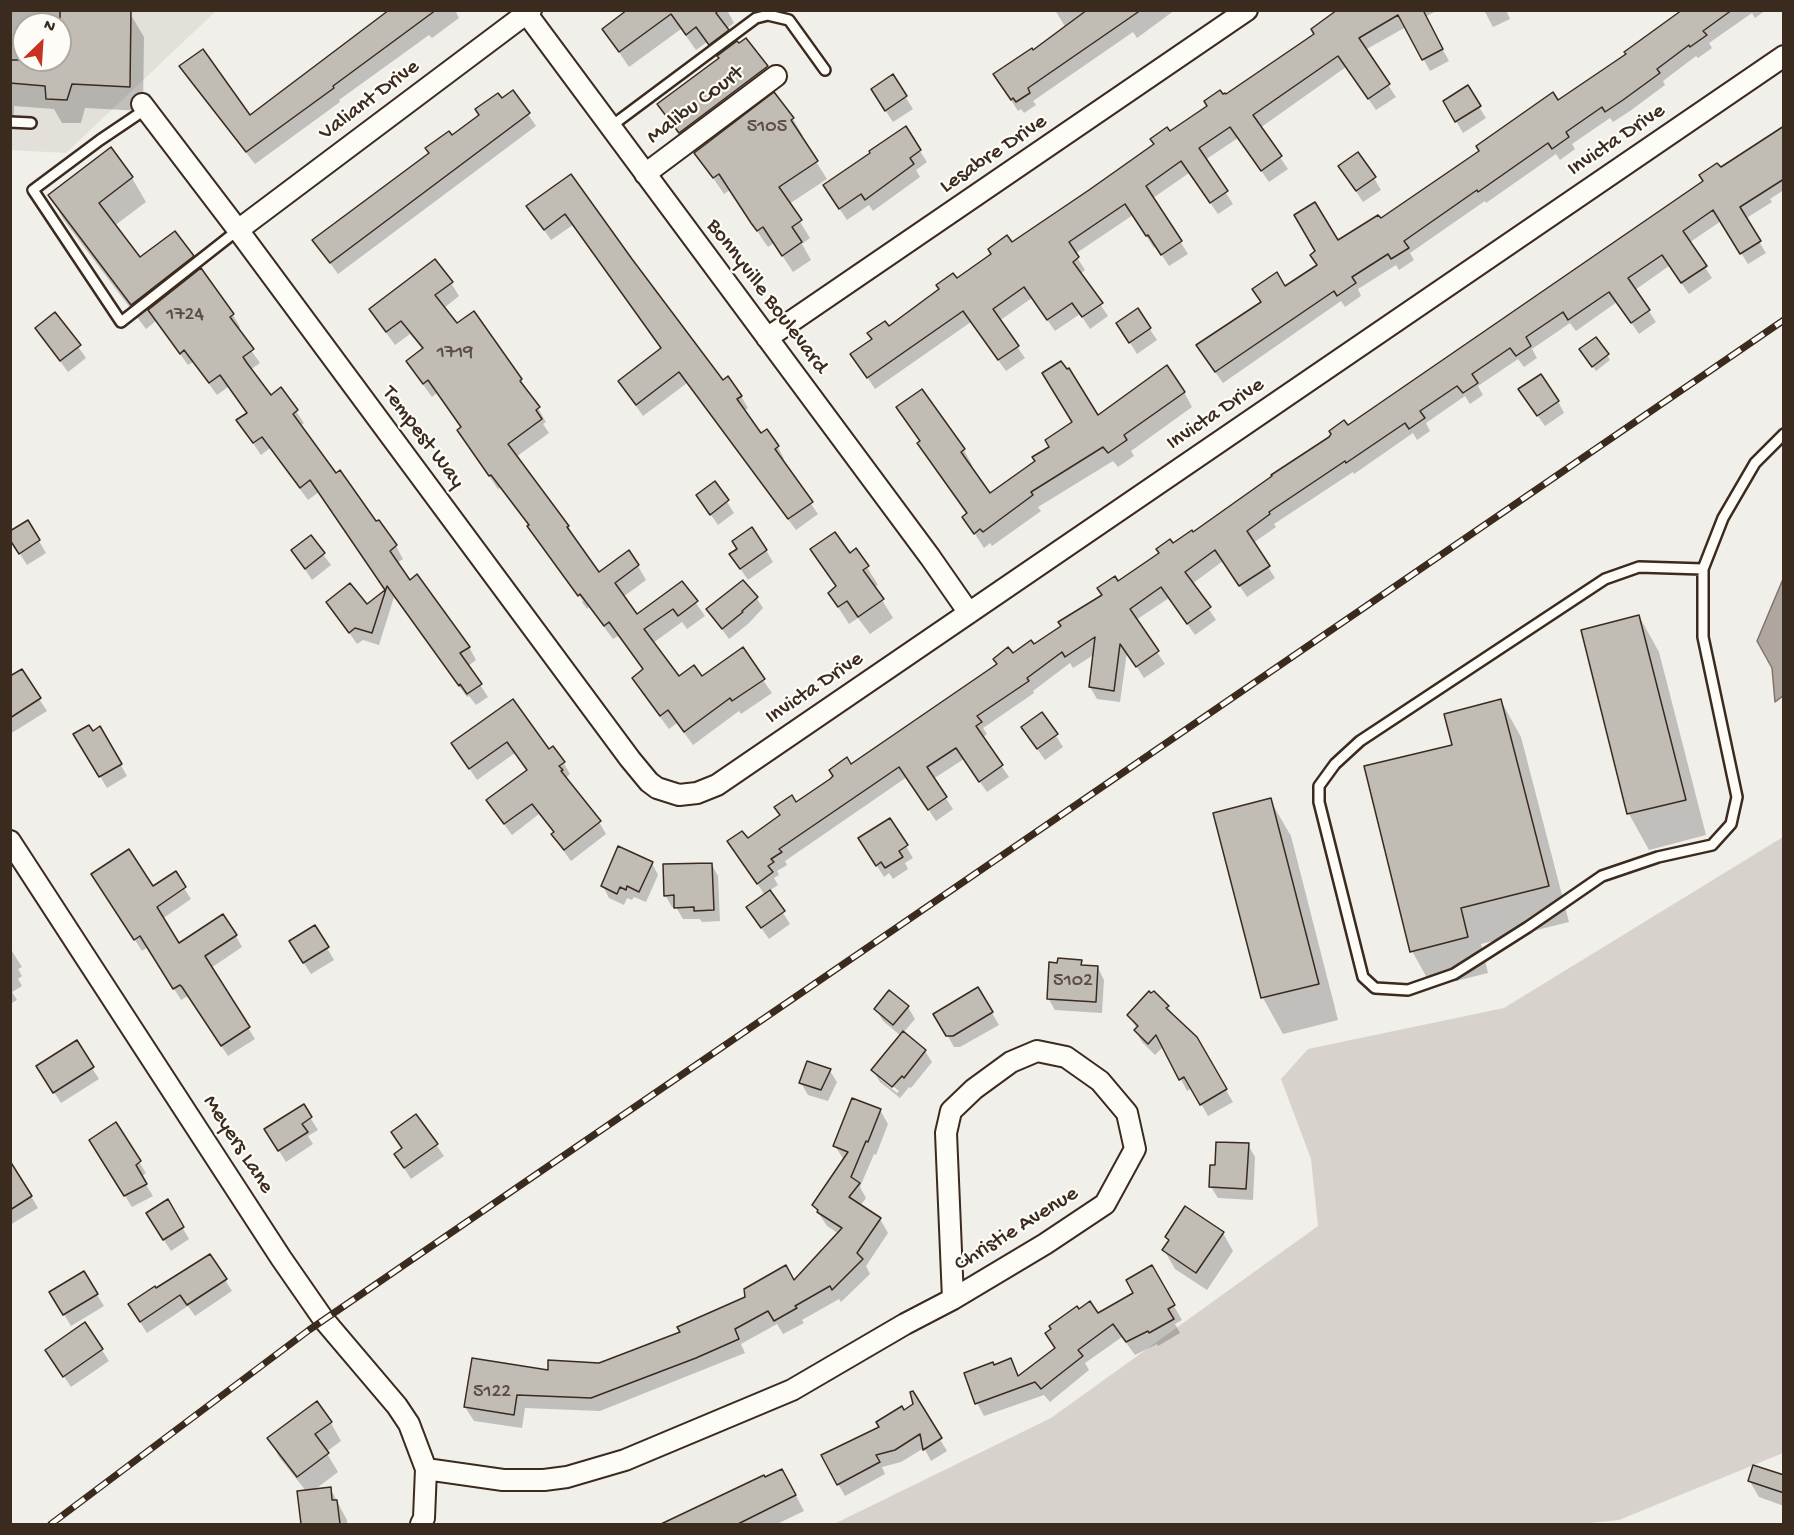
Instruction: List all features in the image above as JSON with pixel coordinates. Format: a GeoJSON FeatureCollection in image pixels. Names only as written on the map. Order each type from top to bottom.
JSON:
{"type":"FeatureCollection","features":[{"type":"Feature","properties":{"kind":"street","name":"Lesabre Drive"},"geometry":{"type":"LineString","coordinates":[[767,338],[1247,10]]}},
{"type":"Feature","properties":{"kind":"street","name":"Bonnyville Boulevard"},"geometry":{"type":"LineString","coordinates":[[527,12],[969,613]]}},
{"type":"Feature","properties":{"kind":"street","name":"Valiant Drive"},"geometry":{"type":"LineString","coordinates":[[238,230],[527,12]]}},
{"type":"Feature","properties":{"kind":"street","name":"Invicta Drive"},"geometry":{"type":"LineString","coordinates":[[669,793],[679,795],[697,793],[717,785],[1784,56]]}},
{"type":"Feature","properties":{"kind":"street","name":"Malibu Court"},"geometry":{"type":"LineString","coordinates":[[645,174],[776,76]]}},
{"type":"Feature","properties":{"kind":"street","name":"Tempest Way"},"geometry":{"type":"LineString","coordinates":[[144,107],[238,230],[630,759],[649,782],[669,793]]}},
{"type":"Feature","properties":{"kind":"street","name":"Meyers Lane"},"geometry":{"type":"LineString","coordinates":[[10,841],[281,1258],[324,1320],[397,1406],[409,1424],[426,1469]]}},
{"type":"Feature","properties":{"kind":"street","name":"Christie Avenue"},"geometry":{"type":"LineString","coordinates":[[426,1469],[502,1480],[544,1480],[567,1477],[603,1467],[792,1390],[905,1324],[953,1299],[1045,1244],[1105,1204],[1135,1149],[1126,1113],[1100,1081],[1066,1057],[1037,1051],[1011,1062],[974,1089],[951,1111],[946,1133],[953,1299]]}},
{"type":"Feature","properties":{"kind":"street"},"geometry":{"type":"LineString","coordinates":[[421,1524],[424,1518],[426,1469]]}},
{"type":"Feature","properties":{"kind":"lane"},"geometry":{"type":"LineString","coordinates":[[610,127],[756,18],[768,15],[789,20],[825,70]]}},
{"type":"Feature","properties":{"kind":"lane"},"geometry":{"type":"LineString","coordinates":[[144,107],[33,190],[121,321],[238,230]]}},
{"type":"Feature","properties":{"kind":"lane"},"geometry":{"type":"LineString","coordinates":[[10,122],[31,123]]}},
{"type":"Feature","properties":{"kind":"lane"},"geometry":{"type":"LineString","coordinates":[[1703,569],[1639,567],[1605,579],[1360,741],[1335,764],[1319,786],[1318,802],[1363,977],[1375,988],[1408,990],[1454,975],[1602,876],[1658,857],[1712,845],[1731,824],[1737,797],[1703,638],[1703,569],[1723,518],[1755,463],[1784,434]]}},
{"type":"Feature","properties":{"kind":"shaded area"},"geometry":{"type":"Polygon","coordinates":[[[11,11],[216,11],[66,153],[11,150],[11,11]]]}},
{"type":"Feature","properties":{"kind":"shaded area"},"geometry":{"type":"Polygon","coordinates":[[[1783,579],[1783,696],[1775,702],[1772,668],[1757,641],[1783,579]]]}},
{"type":"Feature","properties":{"kind":"shaded area"},"geometry":{"type":"Polygon","coordinates":[[[1783,837],[1783,1453],[1619,1520],[1580,1524],[834,1524],[1051,1418],[1318,1226],[1311,1159],[1281,1079],[1308,1049],[1504,1008],[1783,837]]]}},
{"type":"Feature","properties":{"kind":"building"},"geometry":{"type":"Polygon","coordinates":[[[60,10],[131,10],[130,87],[72,84],[67,100],[46,99],[45,86],[10,83],[10,60],[12,60],[12,72],[72,72],[72,12],[60,12],[60,10]]]}},
{"type":"Feature","properties":{"kind":"building"},"geometry":{"type":"Polygon","coordinates":[[[389,10],[436,10],[246,152],[179,66],[203,49],[250,115],[389,10]]]}},
{"type":"Feature","properties":{"kind":"building"},"geometry":{"type":"Polygon","coordinates":[[[627,10],[718,10],[716,13],[729,30],[709,45],[696,27],[686,35],[671,14],[619,52],[602,29],[627,10]]]}},
{"type":"Feature","properties":{"kind":"building"},"geometry":{"type":"Polygon","coordinates":[[[1087,10],[1141,10],[1028,88],[1030,93],[1016,102],[1013,98],[1011,100],[993,74],[1032,48],[1033,50],[1087,10]]]}},
{"type":"Feature","properties":{"kind":"building"},"geometry":{"type":"Polygon","coordinates":[[[1337,10],[1423,10],[1443,49],[1422,60],[1398,15],[1359,38],[1390,84],[1368,99],[1338,56],[1253,115],[1282,156],[1261,171],[1230,127],[1199,148],[1228,191],[1210,203],[1181,161],[1146,186],[1182,241],[1161,255],[1125,204],[1069,242],[1079,257],[1073,262],[1103,303],[1082,317],[1072,303],[1047,320],[1024,287],[993,309],[1019,346],[998,360],[963,311],[867,378],[850,354],[872,339],[867,333],[885,321],[889,326],[939,289],[936,285],[953,273],[957,278],[991,254],[988,249],[1007,235],[1012,242],[1089,190],[1154,144],[1150,139],[1167,127],[1170,131],[1207,106],[1204,101],[1220,90],[1226,94],[1314,34],[1311,29],[1337,10]]]}},
{"type":"Feature","properties":{"kind":"building"},"geometry":{"type":"Polygon","coordinates":[[[1682,10],[1732,10],[1703,31],[1707,35],[1690,47],[1689,45],[1657,69],[1660,73],[1623,100],[1605,112],[1602,107],[1566,132],[1569,137],[1552,149],[1548,143],[1478,192],[1477,190],[1404,241],[1409,248],[1391,259],[1388,254],[1352,277],[1356,283],[1337,296],[1334,291],[1215,372],[1196,345],[1261,302],[1252,289],[1277,272],[1285,286],[1317,265],[1310,255],[1315,251],[1294,215],[1315,202],[1338,240],[1378,215],[1381,218],[1479,151],[1476,146],[1553,92],[1558,100],[1626,54],[1624,52],[1682,10]]]}},
{"type":"Feature","properties":{"kind":"building"},"geometry":{"type":"Polygon","coordinates":[[[746,38],[768,66],[679,133],[657,104],[719,58],[717,56],[737,41],[739,43],[746,38]]]}},
{"type":"Feature","properties":{"kind":"building"},"geometry":{"type":"Polygon","coordinates":[[[893,74],[907,96],[885,111],[871,89],[893,74]]]}},
{"type":"Feature","properties":{"kind":"building"},"geometry":{"type":"Polygon","coordinates":[[[1468,85],[1481,106],[1455,122],[1443,101],[1468,85]]]}},
{"type":"Feature","properties":{"kind":"building"},"geometry":{"type":"Polygon","coordinates":[[[513,90],[530,113],[330,263],[312,240],[429,153],[425,148],[449,131],[452,135],[479,115],[475,109],[498,93],[502,98],[513,90]]]}},
{"type":"Feature","properties":{"kind":"building"},"geometry":{"type":"Polygon","coordinates":[[[774,92],[794,118],[791,120],[818,161],[779,187],[802,220],[792,227],[802,242],[782,256],[763,227],[757,231],[719,174],[713,178],[694,153],[774,92]]]}},
{"type":"Feature","properties":{"kind":"building"},"geometry":{"type":"Polygon","coordinates":[[[906,126],[921,150],[910,158],[914,164],[865,200],[861,194],[839,209],[823,185],[906,126]]]}},
{"type":"Feature","properties":{"kind":"building"},"geometry":{"type":"Polygon","coordinates":[[[1784,126],[1784,179],[1740,207],[1761,241],[1740,254],[1713,210],[1683,231],[1707,266],[1681,283],[1662,255],[1628,278],[1650,310],[1631,323],[1609,292],[1568,320],[1563,312],[1526,337],[1531,346],[1516,356],[1510,348],[1472,374],[1478,383],[1463,393],[1457,386],[1420,411],[1425,418],[1409,429],[1405,423],[1346,463],[1345,461],[1269,512],[1270,514],[1247,531],[1270,566],[1239,586],[1215,550],[1185,572],[1211,607],[1187,624],[1161,587],[1130,609],[1159,651],[1136,667],[1120,644],[1114,691],[1089,687],[1095,637],[1065,657],[1062,652],[1027,678],[1029,681],[977,716],[982,722],[976,726],[1003,765],[979,782],[956,748],[927,767],[947,797],[928,810],[899,767],[779,849],[782,852],[771,859],[774,862],[768,866],[773,872],[757,884],[727,841],[742,831],[748,838],[780,815],[774,807],[792,795],[796,802],[830,779],[833,776],[829,770],[847,757],[851,764],[997,664],[993,659],[1008,647],[1013,653],[1031,640],[1034,644],[1061,626],[1058,622],[1102,595],[1097,588],[1115,576],[1118,581],[1159,553],[1156,549],[1170,539],[1173,543],[1192,530],[1193,532],[1271,475],[1329,437],[1331,434],[1329,431],[1344,420],[1348,425],[1703,181],[1699,175],[1717,163],[1721,167],[1784,126]]]}},
{"type":"Feature","properties":{"kind":"building"},"geometry":{"type":"Polygon","coordinates":[[[111,147],[133,177],[99,203],[140,257],[175,231],[194,256],[131,305],[48,195],[111,147]]]}},
{"type":"Feature","properties":{"kind":"building"},"geometry":{"type":"Polygon","coordinates":[[[1358,152],[1376,177],[1356,191],[1338,166],[1358,152]]]}},
{"type":"Feature","properties":{"kind":"building"},"geometry":{"type":"Polygon","coordinates":[[[571,174],[723,380],[728,376],[742,396],[737,399],[761,433],[767,429],[779,446],[775,449],[813,502],[788,519],[679,372],[636,405],[618,381],[661,348],[565,214],[544,230],[526,206],[571,174]]]}},
{"type":"Feature","properties":{"kind":"building"},"geometry":{"type":"Polygon","coordinates":[[[435,259],[453,282],[435,295],[457,323],[474,311],[540,407],[536,410],[542,419],[508,444],[569,526],[567,527],[599,572],[629,550],[639,565],[615,583],[637,614],[682,581],[698,601],[678,616],[673,609],[644,629],[679,676],[694,665],[702,676],[743,647],[765,679],[732,701],[730,698],[684,732],[668,710],[660,716],[632,678],[643,669],[609,622],[604,626],[580,594],[578,596],[527,526],[529,525],[491,475],[489,476],[457,430],[461,427],[428,380],[423,384],[406,361],[423,348],[401,321],[386,332],[369,309],[435,259]]]}},
{"type":"Feature","properties":{"kind":"building"},"geometry":{"type":"Polygon","coordinates":[[[201,268],[234,314],[230,317],[254,349],[243,357],[247,363],[271,395],[281,387],[298,410],[293,414],[336,473],[340,470],[376,521],[379,520],[397,545],[390,551],[410,580],[417,574],[470,647],[460,653],[482,684],[467,694],[387,586],[372,633],[355,628],[349,633],[326,602],[350,583],[367,604],[385,590],[310,480],[300,488],[262,437],[253,443],[236,420],[247,413],[220,375],[209,383],[184,350],[180,354],[148,310],[201,268]]]}},
{"type":"Feature","properties":{"kind":"building"},"geometry":{"type":"Polygon","coordinates":[[[1138,308],[1151,328],[1129,343],[1116,323],[1138,308]]]}},
{"type":"Feature","properties":{"kind":"building"},"geometry":{"type":"Polygon","coordinates":[[[55,312],[81,345],[60,361],[35,328],[55,312]]]}},
{"type":"Feature","properties":{"kind":"building"},"geometry":{"type":"Polygon","coordinates":[[[1596,337],[1609,354],[1592,367],[1579,349],[1596,337]]]}},
{"type":"Feature","properties":{"kind":"building"},"geometry":{"type":"Polygon","coordinates":[[[1061,361],[1067,369],[1069,368],[1098,415],[1167,365],[1185,392],[1124,435],[1127,440],[1108,453],[1103,447],[1031,492],[1033,495],[983,532],[980,529],[974,534],[962,517],[967,513],[917,443],[920,441],[896,407],[922,389],[965,449],[961,452],[990,493],[1035,461],[1032,457],[1049,447],[1045,440],[1072,422],[1042,373],[1061,361]]]}},
{"type":"Feature","properties":{"kind":"building"},"geometry":{"type":"Polygon","coordinates":[[[1541,374],[1559,401],[1537,416],[1518,389],[1541,374]]]}},
{"type":"Feature","properties":{"kind":"building"},"geometry":{"type":"Polygon","coordinates":[[[715,481],[729,500],[710,515],[696,495],[715,481]]]}},
{"type":"Feature","properties":{"kind":"building"},"geometry":{"type":"Polygon","coordinates":[[[28,520],[40,540],[19,554],[10,540],[10,531],[28,520]]]}},
{"type":"Feature","properties":{"kind":"building"},"geometry":{"type":"Polygon","coordinates":[[[752,527],[767,550],[740,569],[729,554],[737,549],[732,541],[752,527]]]}},
{"type":"Feature","properties":{"kind":"building"},"geometry":{"type":"Polygon","coordinates":[[[835,532],[850,553],[856,548],[869,566],[863,570],[884,599],[858,617],[847,601],[838,607],[828,593],[836,586],[810,549],[835,532]]]}},
{"type":"Feature","properties":{"kind":"building"},"geometry":{"type":"Polygon","coordinates":[[[311,535],[325,553],[305,569],[291,550],[311,535]]]}},
{"type":"Feature","properties":{"kind":"building"},"geometry":{"type":"Polygon","coordinates":[[[743,580],[758,597],[722,629],[706,609],[743,580]]]}},
{"type":"Feature","properties":{"kind":"building"},"geometry":{"type":"Polygon","coordinates":[[[1639,615],[1686,800],[1627,814],[1581,630],[1639,615]]]}},
{"type":"Feature","properties":{"kind":"building"},"geometry":{"type":"Polygon","coordinates":[[[22,669],[41,698],[10,718],[10,676],[22,669]]]}},
{"type":"Feature","properties":{"kind":"building"},"geometry":{"type":"Polygon","coordinates":[[[513,699],[549,749],[553,746],[565,762],[559,766],[563,770],[561,771],[601,821],[564,850],[551,834],[554,832],[532,804],[504,824],[486,800],[527,770],[507,742],[469,769],[451,743],[513,699]]]}},
{"type":"Feature","properties":{"kind":"building"},"geometry":{"type":"Polygon","coordinates":[[[1501,699],[1549,886],[1461,908],[1468,937],[1410,952],[1364,766],[1452,745],[1444,714],[1501,699]]]}},
{"type":"Feature","properties":{"kind":"building"},"geometry":{"type":"Polygon","coordinates":[[[1042,712],[1058,734],[1037,749],[1021,727],[1042,712]]]}},
{"type":"Feature","properties":{"kind":"building"},"geometry":{"type":"Polygon","coordinates":[[[89,725],[93,731],[100,726],[122,764],[99,777],[73,734],[89,725]]]}},
{"type":"Feature","properties":{"kind":"building"},"geometry":{"type":"Polygon","coordinates":[[[1271,798],[1319,984],[1261,998],[1213,813],[1271,798]]]}},
{"type":"Feature","properties":{"kind":"building"},"geometry":{"type":"Polygon","coordinates":[[[890,818],[908,845],[899,851],[903,857],[885,868],[881,862],[876,866],[858,838],[890,818]]]}},
{"type":"Feature","properties":{"kind":"building"},"geometry":{"type":"Polygon","coordinates":[[[618,846],[653,862],[639,892],[627,886],[626,890],[620,887],[617,894],[601,886],[618,846]]]}},
{"type":"Feature","properties":{"kind":"building"},"geometry":{"type":"Polygon","coordinates":[[[129,849],[153,886],[176,871],[186,887],[157,907],[179,943],[223,914],[237,935],[205,956],[250,1027],[221,1046],[182,987],[180,985],[173,989],[140,936],[134,940],[91,874],[129,849]]]}},
{"type":"Feature","properties":{"kind":"building"},"geometry":{"type":"Polygon","coordinates":[[[712,863],[714,910],[694,911],[694,907],[674,908],[674,895],[664,896],[663,864],[712,863]]]}},
{"type":"Feature","properties":{"kind":"building"},"geometry":{"type":"Polygon","coordinates":[[[770,890],[785,911],[761,928],[746,907],[770,890]]]}},
{"type":"Feature","properties":{"kind":"building"},"geometry":{"type":"Polygon","coordinates":[[[315,925],[329,947],[303,963],[289,941],[315,925]]]}},
{"type":"Feature","properties":{"kind":"building"},"geometry":{"type":"Polygon","coordinates":[[[1058,958],[1082,960],[1081,965],[1098,966],[1096,1002],[1047,999],[1049,962],[1057,963],[1058,958]]]}},
{"type":"Feature","properties":{"kind":"building"},"geometry":{"type":"Polygon","coordinates":[[[978,987],[993,1012],[953,1036],[946,1036],[933,1014],[978,987]]]}},
{"type":"Feature","properties":{"kind":"building"},"geometry":{"type":"Polygon","coordinates":[[[889,990],[909,1006],[893,1025],[874,1009],[889,990]]]}},
{"type":"Feature","properties":{"kind":"building"},"geometry":{"type":"Polygon","coordinates":[[[1149,991],[1151,993],[1154,991],[1169,1006],[1166,1008],[1197,1037],[1227,1089],[1200,1105],[1184,1077],[1179,1080],[1156,1035],[1148,1044],[1134,1030],[1138,1026],[1127,1015],[1149,991]]]}},
{"type":"Feature","properties":{"kind":"building"},"geometry":{"type":"Polygon","coordinates":[[[903,1031],[926,1050],[904,1078],[902,1076],[892,1087],[871,1070],[903,1031]]]}},
{"type":"Feature","properties":{"kind":"building"},"geometry":{"type":"Polygon","coordinates":[[[77,1040],[94,1067],[53,1093],[36,1066],[77,1040]]]}},
{"type":"Feature","properties":{"kind":"building"},"geometry":{"type":"Polygon","coordinates":[[[807,1061],[831,1069],[821,1090],[799,1083],[807,1061]]]}},
{"type":"Feature","properties":{"kind":"building"},"geometry":{"type":"Polygon","coordinates":[[[852,1098],[881,1109],[851,1177],[860,1183],[849,1197],[881,1218],[857,1253],[863,1259],[832,1290],[830,1286],[774,1321],[768,1311],[735,1329],[739,1339],[591,1398],[517,1395],[514,1415],[464,1407],[472,1358],[548,1370],[548,1360],[599,1363],[680,1332],[677,1327],[745,1297],[744,1289],[786,1265],[794,1280],[842,1228],[817,1212],[818,1210],[812,1205],[848,1152],[833,1146],[852,1098]]]}},
{"type":"Feature","properties":{"kind":"building"},"geometry":{"type":"Polygon","coordinates":[[[304,1104],[312,1117],[302,1124],[308,1132],[278,1151],[264,1129],[304,1104]]]}},
{"type":"Feature","properties":{"kind":"building"},"geometry":{"type":"Polygon","coordinates":[[[416,1114],[438,1144],[404,1168],[394,1154],[402,1148],[391,1132],[416,1114]]]}},
{"type":"Feature","properties":{"kind":"building"},"geometry":{"type":"Polygon","coordinates":[[[116,1122],[141,1161],[136,1165],[147,1184],[124,1196],[89,1140],[116,1122]]]}},
{"type":"Feature","properties":{"kind":"building"},"geometry":{"type":"Polygon","coordinates":[[[1216,1142],[1249,1143],[1246,1189],[1209,1187],[1210,1165],[1215,1165],[1216,1142]]]}},
{"type":"Feature","properties":{"kind":"building"},"geometry":{"type":"Polygon","coordinates":[[[10,1161],[32,1196],[10,1210],[10,1161]]]}},
{"type":"Feature","properties":{"kind":"building"},"geometry":{"type":"Polygon","coordinates":[[[168,1199],[184,1227],[163,1240],[146,1213],[168,1199]]]}},
{"type":"Feature","properties":{"kind":"building"},"geometry":{"type":"Polygon","coordinates":[[[1185,1206],[1224,1232],[1196,1273],[1162,1250],[1169,1240],[1165,1237],[1185,1206]]]}},
{"type":"Feature","properties":{"kind":"building"},"geometry":{"type":"Polygon","coordinates":[[[210,1254],[227,1279],[187,1305],[180,1295],[140,1322],[128,1304],[210,1254]]]}},
{"type":"Feature","properties":{"kind":"building"},"geometry":{"type":"Polygon","coordinates":[[[1152,1265],[1175,1305],[1168,1309],[1174,1319],[1149,1333],[1148,1331],[1126,1342],[1113,1324],[1078,1350],[1083,1356],[1041,1389],[1035,1382],[975,1404],[964,1373],[1011,1358],[1018,1376],[1055,1348],[1045,1333],[1051,1329],[1049,1326],[1077,1306],[1079,1309],[1090,1301],[1098,1313],[1133,1293],[1126,1280],[1152,1265]]]}},
{"type":"Feature","properties":{"kind":"building"},"geometry":{"type":"Polygon","coordinates":[[[84,1271],[98,1294],[63,1315],[49,1292],[84,1271]]]}},
{"type":"Feature","properties":{"kind":"building"},"geometry":{"type":"Polygon","coordinates":[[[85,1322],[103,1349],[63,1377],[45,1350],[85,1322]]]}},
{"type":"Feature","properties":{"kind":"building"},"geometry":{"type":"Polygon","coordinates":[[[913,1391],[942,1438],[923,1450],[920,1434],[895,1450],[876,1455],[880,1462],[837,1485],[821,1455],[879,1427],[876,1422],[902,1406],[904,1410],[913,1404],[910,1392],[913,1391]]]}},
{"type":"Feature","properties":{"kind":"building"},"geometry":{"type":"Polygon","coordinates":[[[317,1401],[332,1422],[315,1434],[329,1453],[297,1477],[267,1438],[317,1401]]]}},
{"type":"Feature","properties":{"kind":"building"},"geometry":{"type":"Polygon","coordinates":[[[1753,1465],[1784,1475],[1784,1493],[1748,1481],[1753,1465]]]}},
{"type":"Feature","properties":{"kind":"building"},"geometry":{"type":"Polygon","coordinates":[[[782,1469],[796,1495],[738,1524],[661,1524],[764,1475],[765,1477],[782,1469]]]}},
{"type":"Feature","properties":{"kind":"building"},"geometry":{"type":"Polygon","coordinates":[[[331,1487],[332,1500],[337,1500],[340,1524],[301,1524],[297,1491],[331,1487]]]}},
{"type":"Feature","properties":{"kind":"railway"},"geometry":{"type":"LineString","coordinates":[[51,1524],[309,1330],[1784,320]]}}]}
